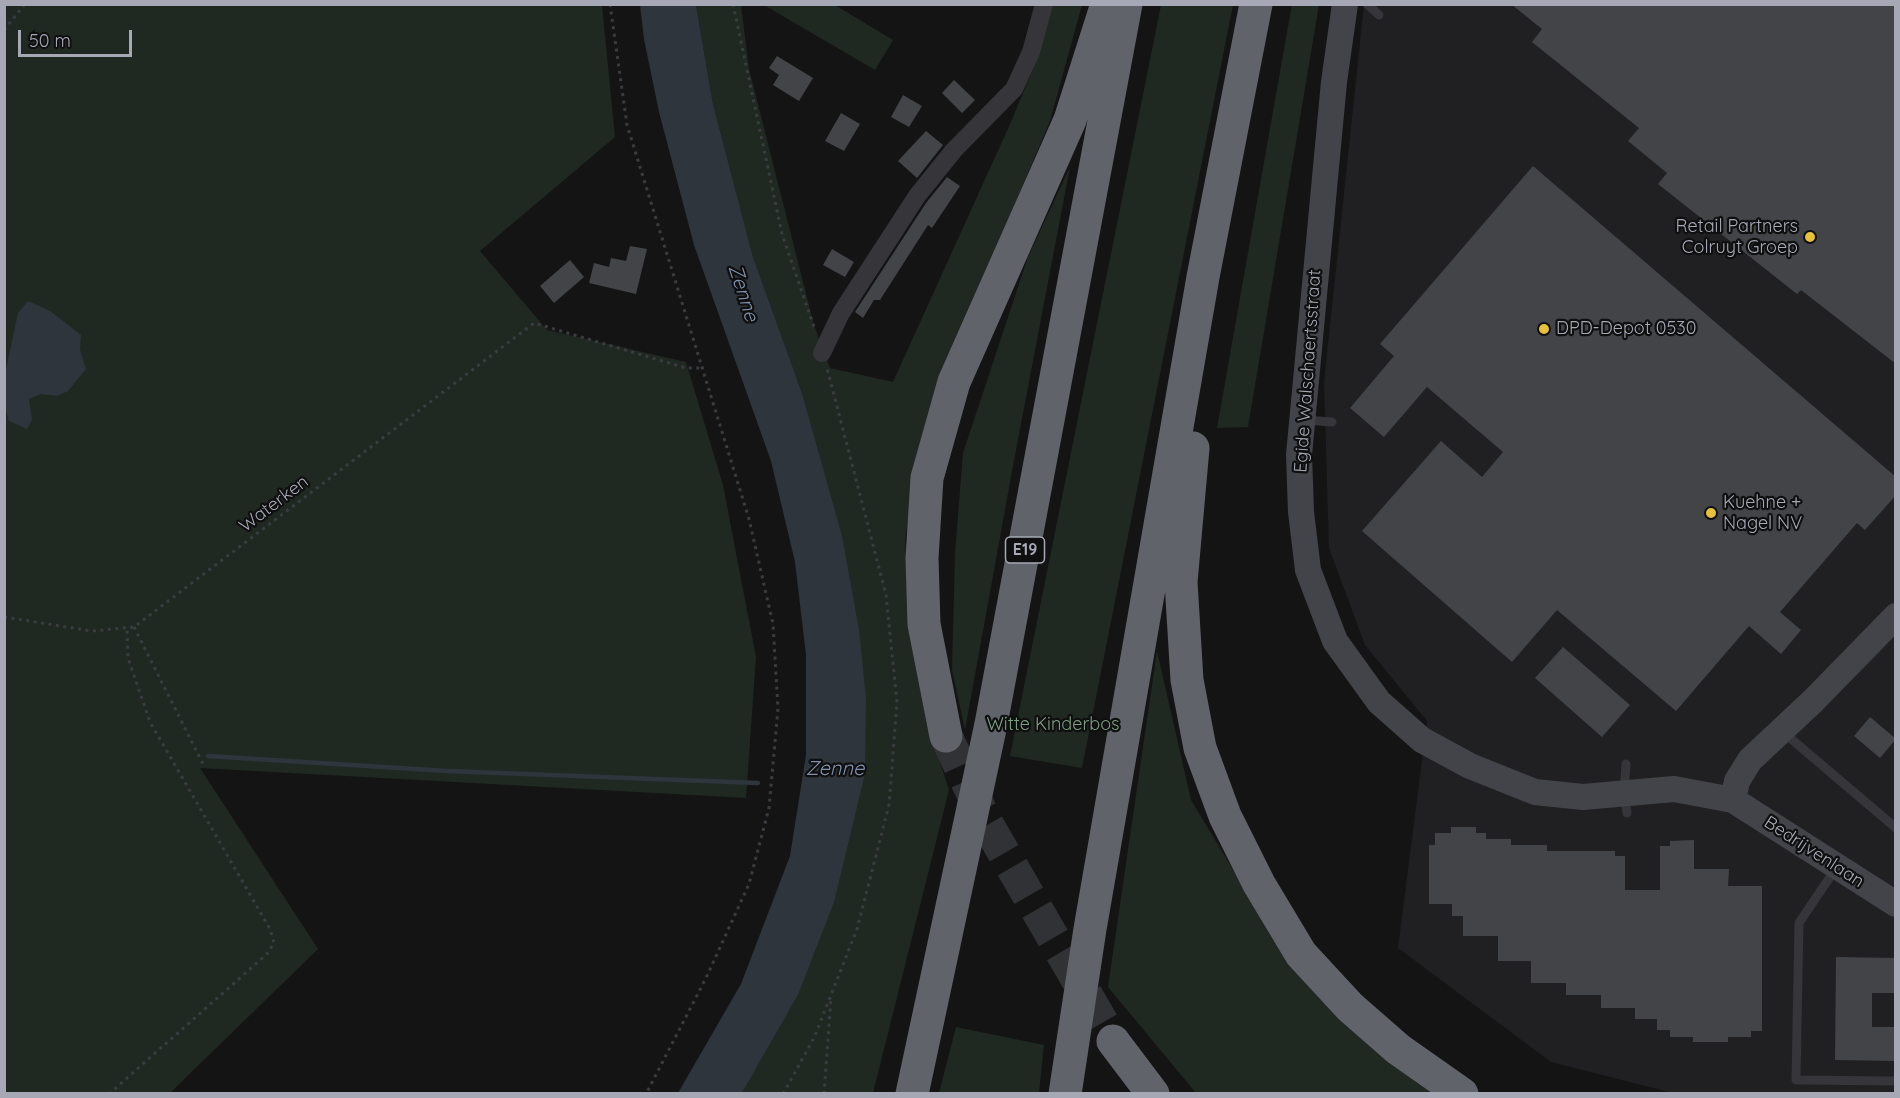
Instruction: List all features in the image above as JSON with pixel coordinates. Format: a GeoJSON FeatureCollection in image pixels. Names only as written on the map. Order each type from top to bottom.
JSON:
{"type":"FeatureCollection","features":[{"type":"Feature","properties":{"kind":"highway"},"geometry":{"type":"LineString","coordinates":[[946,736],[924,624],[922,558],[927,478],[954,382],[1070,120],[1107,4]]}},
{"type":"Feature","properties":{"kind":"highway","name":"E19"},"geometry":{"type":"LineString","coordinates":[[912,1094],[991,724],[1126,4]]}},
{"type":"Feature","properties":{"kind":"highway"},"geometry":{"type":"LineString","coordinates":[[1065,1094],[1090,929],[1203,277],[1256,4]]}},
{"type":"Feature","properties":{"kind":"highway"},"geometry":{"type":"LineString","coordinates":[[1203,277],[1194,433],[1181,582],[1187,680],[1200,748],[1224,816],[1259,884],[1301,954],[1350,1007],[1398,1049],[1462,1094]]}},
{"type":"Feature","properties":{"kind":"highway"},"geometry":{"type":"LineString","coordinates":[[1113,1041],[1153,1094]]}},
{"type":"Feature","properties":{"kind":"main road","name":"Egide Walschaertsstraat"},"geometry":{"type":"LineString","coordinates":[[1345,4],[1334,82],[1299,455],[1301,512],[1308,570],[1335,641],[1378,702],[1422,740],[1470,766],[1534,792],[1625,803],[1674,789],[1733,800]]}},
{"type":"Feature","properties":{"kind":"main road"},"geometry":{"type":"LineString","coordinates":[[1733,800],[1737,781],[1750,760],[1896,616]]}},
{"type":"Feature","properties":{"kind":"main road","name":"Bedrijvenlaan"},"geometry":{"type":"LineString","coordinates":[[1733,800],[1896,904]]}},
{"type":"Feature","properties":{"kind":"street"},"geometry":{"type":"LineString","coordinates":[[822,352],[862,279],[917,196],[954,150],[1014,89],[1031,52],[1044,4]]}},
{"type":"Feature","properties":{"kind":"lane"},"geometry":{"type":"LineString","coordinates":[[1367,4],[1379,15]]}},
{"type":"Feature","properties":{"kind":"lane"},"geometry":{"type":"LineString","coordinates":[[1302,420],[1332,423]]}},
{"type":"Feature","properties":{"kind":"lane"},"geometry":{"type":"LineString","coordinates":[[1781,730],[1896,828]]}},
{"type":"Feature","properties":{"kind":"lane"},"geometry":{"type":"LineString","coordinates":[[1625,803],[1626,764]]}},
{"type":"Feature","properties":{"kind":"lane"},"geometry":{"type":"LineString","coordinates":[[1837,866],[1798,923],[1796,1080],[1896,1081]]}},
{"type":"Feature","properties":{"kind":"path"},"geometry":{"type":"LineString","coordinates":[[4,30],[25,4]]}},
{"type":"Feature","properties":{"kind":"path"},"geometry":{"type":"LineString","coordinates":[[610,4],[627,124],[749,519],[772,624],[778,709],[769,808],[749,884],[706,978],[646,1094]]}},
{"type":"Feature","properties":{"kind":"path"},"geometry":{"type":"LineString","coordinates":[[733,4],[783,234],[822,352],[886,595],[897,702],[889,805],[858,929],[814,1038],[783,1094]]}},
{"type":"Feature","properties":{"kind":"path","name":"Waterken"},"geometry":{"type":"LineString","coordinates":[[4,616],[92,631],[134,627],[534,323],[686,368],[704,368]]}},
{"type":"Feature","properties":{"kind":"path"},"geometry":{"type":"LineString","coordinates":[[134,627],[202,764]]}},
{"type":"Feature","properties":{"kind":"path"},"geometry":{"type":"LineString","coordinates":[[109,1094],[267,954],[274,943],[270,929],[150,722],[128,658],[127,628]]}},
{"type":"Feature","properties":{"kind":"path"},"geometry":{"type":"LineString","coordinates":[[824,1094],[832,993]]}},
{"type":"Feature","properties":{"kind":"shaded area"},"geometry":{"type":"Polygon","coordinates":[[[1364,5],[1895,5],[1895,1093],[1673,1093],[1551,1062],[1398,948],[1427,721],[1365,645],[1329,548],[1324,382],[1364,5]]]}},
{"type":"Feature","properties":{"kind":"green space"},"geometry":{"type":"Polygon","coordinates":[[[1292,4],[1319,5],[1248,427],[1217,428],[1292,4]]]}},
{"type":"Feature","properties":{"kind":"green space"},"geometry":{"type":"Polygon","coordinates":[[[4,5],[602,5],[615,137],[480,251],[547,330],[686,362],[723,485],[756,657],[746,798],[200,768],[318,949],[170,1093],[5,1093],[4,5]]]}},
{"type":"Feature","properties":{"kind":"green space"},"geometry":{"type":"Polygon","coordinates":[[[696,5],[741,5],[749,69],[814,325],[830,368],[893,382],[1011,122],[1033,69],[1052,5],[1082,5],[1050,121],[932,401],[917,469],[905,540],[910,626],[933,741],[949,790],[873,1093],[742,1093],[798,995],[859,629],[841,536],[802,393],[753,257],[713,104],[696,5]]]}},
{"type":"Feature","properties":{"kind":"green space"},"geometry":{"type":"Polygon","coordinates":[[[764,5],[835,5],[893,40],[875,70],[764,5]]]}},
{"type":"Feature","properties":{"kind":"green space","name":"Witte Kinderbos"},"geometry":{"type":"Polygon","coordinates":[[[1161,5],[1233,5],[1082,768],[1010,756],[1161,5]]]}},
{"type":"Feature","properties":{"kind":"green space"},"geometry":{"type":"Polygon","coordinates":[[[1070,167],[965,730],[952,670],[955,553],[963,453],[1028,257],[1070,167]]]}},
{"type":"Feature","properties":{"kind":"green space"},"geometry":{"type":"Polygon","coordinates":[[[1157,651],[1191,800],[1288,961],[1442,1093],[1196,1093],[1108,987],[1157,651]]]}},
{"type":"Feature","properties":{"kind":"green space"},"geometry":{"type":"Polygon","coordinates":[[[956,1027],[1044,1045],[1039,1093],[939,1093],[956,1027]]]}},
{"type":"Feature","properties":{"kind":"water","name":"Zenne"},"geometry":{"type":"Polygon","coordinates":[[[640,5],[696,5],[713,104],[753,257],[802,393],[842,536],[859,629],[866,698],[865,774],[834,902],[798,995],[742,1093],[678,1093],[741,984],[790,856],[806,755],[806,655],[795,562],[771,461],[694,245],[659,112],[644,39],[640,5]]]}},
{"type":"Feature","properties":{"kind":"water"},"geometry":{"type":"Polygon","coordinates":[[[28,301],[50,311],[81,335],[80,350],[86,369],[68,391],[57,396],[41,394],[29,399],[32,420],[27,429],[9,421],[5,408],[4,379],[18,313],[28,301]]]}},
{"type":"Feature","properties":{"kind":"building","name":"Retail Partners Colruyt Groep"},"geometry":{"type":"Polygon","coordinates":[[[1511,4],[1896,4],[1896,364],[1801,290],[1797,294],[1658,184],[1667,173],[1628,141],[1639,128],[1532,42],[1542,29],[1511,4]]]}},
{"type":"Feature","properties":{"kind":"building"},"geometry":{"type":"Polygon","coordinates":[[[777,56],[813,78],[799,101],[773,85],[779,75],[769,68],[777,56]]]}},
{"type":"Feature","properties":{"kind":"building"},"geometry":{"type":"Polygon","coordinates":[[[954,80],[975,100],[962,113],[942,93],[954,80]]]}},
{"type":"Feature","properties":{"kind":"building"},"geometry":{"type":"Polygon","coordinates":[[[903,95],[922,106],[909,127],[891,117],[903,95]]]}},
{"type":"Feature","properties":{"kind":"building"},"geometry":{"type":"Polygon","coordinates":[[[841,113],[860,124],[844,151],[825,141],[841,113]]]}},
{"type":"Feature","properties":{"kind":"building"},"geometry":{"type":"Polygon","coordinates":[[[926,131],[943,145],[917,178],[898,161],[926,131]]]}},
{"type":"Feature","properties":{"kind":"building"},"geometry":{"type":"Polygon","coordinates":[[[1533,166],[1896,477],[1896,495],[1865,530],[1857,523],[1780,612],[1801,630],[1781,654],[1749,626],[1676,711],[1557,610],[1512,662],[1362,531],[1441,441],[1482,477],[1503,452],[1427,387],[1384,437],[1350,408],[1394,356],[1380,344],[1533,166]]]}},
{"type":"Feature","properties":{"kind":"building"},"geometry":{"type":"Polygon","coordinates":[[[947,177],[960,186],[932,228],[928,225],[880,300],[874,300],[863,318],[855,312],[926,203],[947,177]]]}},
{"type":"Feature","properties":{"kind":"building"},"geometry":{"type":"Polygon","coordinates":[[[630,246],[647,249],[636,294],[589,283],[594,263],[609,267],[611,258],[626,261],[630,246]]]}},
{"type":"Feature","properties":{"kind":"building"},"geometry":{"type":"Polygon","coordinates":[[[832,249],[854,262],[845,277],[823,265],[832,249]]]}},
{"type":"Feature","properties":{"kind":"building"},"geometry":{"type":"Polygon","coordinates":[[[570,260],[584,277],[554,303],[540,286],[570,260]]]}},
{"type":"Feature","properties":{"kind":"building"},"geometry":{"type":"Polygon","coordinates":[[[1563,647],[1630,705],[1602,737],[1535,678],[1563,647]]]}},
{"type":"Feature","properties":{"kind":"building"},"geometry":{"type":"Polygon","coordinates":[[[1870,717],[1896,739],[1880,758],[1854,736],[1870,717]]]}},
{"type":"Feature","properties":{"kind":"building"},"geometry":{"type":"Polygon","coordinates":[[[1451,827],[1476,827],[1476,833],[1486,833],[1486,839],[1511,839],[1511,845],[1547,845],[1547,851],[1615,851],[1615,856],[1625,856],[1625,890],[1660,890],[1660,846],[1670,846],[1670,841],[1694,840],[1694,869],[1729,869],[1728,886],[1762,886],[1762,1031],[1751,1031],[1751,1037],[1728,1037],[1728,1042],[1693,1042],[1693,1037],[1670,1037],[1670,1030],[1657,1030],[1657,1019],[1635,1019],[1635,1008],[1601,1008],[1601,995],[1566,995],[1566,983],[1531,983],[1531,961],[1498,961],[1498,936],[1463,936],[1463,916],[1452,916],[1452,904],[1429,904],[1429,845],[1435,845],[1435,833],[1451,833],[1451,827]]]}},
{"type":"Feature","properties":{"kind":"building"},"geometry":{"type":"Polygon","coordinates":[[[1836,957],[1896,958],[1896,993],[1872,993],[1872,1027],[1896,1027],[1896,1061],[1835,1060],[1836,957]]]}},
{"type":"Feature","properties":{"kind":"waterway"},"geometry":{"type":"LineString","coordinates":[[208,756],[447,771],[758,783]]}},
{"type":"Feature","properties":{"kind":"tunnel"},"geometry":{"type":"LineString","coordinates":[[946,736],[986,822],[1113,1041]]}},
{"type":"Feature","properties":{"kind":"place","name":"Retail Partners Colruyt Groep"},"geometry":{"type":"Point","coordinates":[1810,237]}},
{"type":"Feature","properties":{"kind":"place","name":"DPD-Depot 0530"},"geometry":{"type":"Point","coordinates":[1544,329]}},
{"type":"Feature","properties":{"kind":"place","name":"Kuehne + Nagel NV"},"geometry":{"type":"Point","coordinates":[1711,513]}}]}
